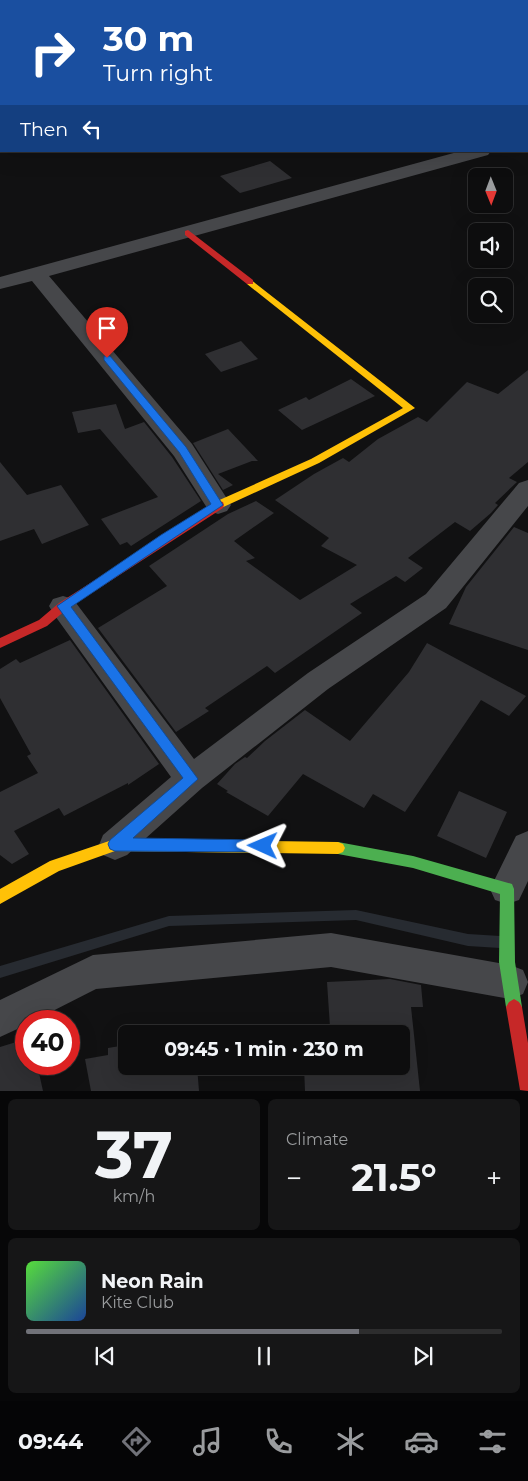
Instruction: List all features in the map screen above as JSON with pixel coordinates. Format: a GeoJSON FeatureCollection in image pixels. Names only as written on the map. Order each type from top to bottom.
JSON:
{"type":"FeatureCollection","features":[{"type":"Feature","properties":{"kind":"street"},"geometry":{"type":"LineString","coordinates":[[0,283],[478,152]]}},
{"type":"Feature","properties":{"kind":"street"},"geometry":{"type":"LineString","coordinates":[[0,643],[43,623],[63,606],[164,538],[218,505],[314,462],[410,408],[188,233]]}},
{"type":"Feature","properties":{"kind":"street"},"geometry":{"type":"LineString","coordinates":[[36,274],[183,450],[218,505]]}},
{"type":"Feature","properties":{"kind":"street"},"geometry":{"type":"LineString","coordinates":[[0,897],[55,866],[115,844],[191,779],[318,681],[436,601],[528,489]]}},
{"type":"Feature","properties":{"kind":"street"},"geometry":{"type":"LineString","coordinates":[[63,606],[191,779]]}},
{"type":"Feature","properties":{"kind":"street"},"geometry":{"type":"LineString","coordinates":[[115,844],[342,848],[413,862],[514,887]]}},
{"type":"Feature","properties":{"kind":"street"},"geometry":{"type":"LineString","coordinates":[[528,846],[514,887],[508,972],[528,1090]]}},
{"type":"Feature","properties":{"kind":"street"},"geometry":{"type":"LineString","coordinates":[[0,1018],[93,972],[330,950],[508,972]]}},
{"type":"Feature","properties":{"kind":"building"},"geometry":{"type":"Polygon","coordinates":[[[270,161],[292,178],[240,193],[220,176],[270,161]]]}},
{"type":"Feature","properties":{"kind":"building"},"geometry":{"type":"Polygon","coordinates":[[[241,341],[258,359],[221,372],[205,354],[241,341]]]}},
{"type":"Feature","properties":{"kind":"building"},"geometry":{"type":"Polygon","coordinates":[[[528,370],[528,462],[509,478],[517,482],[495,503],[498,505],[491,513],[470,531],[455,522],[408,558],[423,568],[405,582],[396,576],[350,604],[362,613],[275,673],[267,666],[205,708],[209,711],[176,732],[98,628],[167,586],[149,566],[228,514],[256,501],[274,513],[234,541],[255,558],[246,561],[300,600],[357,565],[321,546],[329,538],[275,500],[314,474],[343,458],[349,462],[378,439],[418,417],[427,422],[467,382],[498,394],[528,370]]]}},
{"type":"Feature","properties":{"kind":"building"},"geometry":{"type":"Polygon","coordinates":[[[351,379],[375,396],[302,430],[278,410],[306,397],[309,400],[351,379]]]}},
{"type":"Feature","properties":{"kind":"building"},"geometry":{"type":"Polygon","coordinates":[[[116,404],[125,429],[144,422],[172,457],[201,501],[131,546],[127,542],[120,545],[101,519],[158,497],[100,429],[78,433],[72,412],[116,404]]]}},
{"type":"Feature","properties":{"kind":"building"},"geometry":{"type":"Polygon","coordinates":[[[228,429],[258,461],[252,461],[218,474],[233,485],[223,490],[193,443],[228,429]]]}},
{"type":"Feature","properties":{"kind":"building"},"geometry":{"type":"Polygon","coordinates":[[[0,462],[27,495],[61,485],[89,525],[42,544],[34,529],[0,541],[0,462]]]}},
{"type":"Feature","properties":{"kind":"building"},"geometry":{"type":"Polygon","coordinates":[[[514,527],[528,533],[528,650],[449,624],[466,587],[514,527]]]}},
{"type":"Feature","properties":{"kind":"building"},"geometry":{"type":"Polygon","coordinates":[[[70,640],[159,764],[128,785],[128,783],[64,816],[59,808],[14,831],[29,854],[12,864],[0,855],[0,792],[38,773],[27,756],[31,754],[0,698],[0,669],[16,659],[20,663],[70,640]]]}},
{"type":"Feature","properties":{"kind":"building"},"geometry":{"type":"Polygon","coordinates":[[[427,643],[526,696],[509,716],[481,700],[405,812],[373,794],[364,808],[303,774],[268,816],[226,792],[228,791],[217,784],[235,764],[245,757],[247,758],[265,741],[305,710],[350,741],[409,672],[427,643]]]}},
{"type":"Feature","properties":{"kind":"building"},"geometry":{"type":"Polygon","coordinates":[[[459,791],[507,812],[486,858],[437,836],[459,791]]]}},
{"type":"Feature","properties":{"kind":"building"},"geometry":{"type":"Polygon","coordinates":[[[390,979],[421,985],[423,1007],[411,1007],[420,1091],[305,1091],[304,1075],[410,1075],[410,1025],[330,1025],[327,982],[390,979]]]}},
{"type":"Feature","properties":{"kind":"building"},"geometry":{"type":"Polygon","coordinates":[[[15,1042],[15,1075],[39,1075],[43,1091],[0,1091],[0,1047],[15,1042]]]}},
{"type":"Feature","properties":{"kind":"building"},"geometry":{"type":"Polygon","coordinates":[[[118,1046],[118,1075],[198,1075],[199,1091],[91,1091],[85,1059],[108,1055],[108,1048],[118,1046]]]}},
{"type":"Feature","properties":{"kind":"waterway"},"geometry":{"type":"LineString","coordinates":[[0,972],[169,921],[356,915],[468,940],[500,942]]}},
{"type":"Feature","properties":{"kind":"traffic: fast"},"geometry":{"type":"LineString","coordinates":[[338,848],[413,862],[507,889],[507,962],[514,1007]]}},
{"type":"Feature","properties":{"kind":"traffic: slow"},"geometry":{"type":"LineString","coordinates":[[219,505],[315,461],[410,408],[250,282]]}},
{"type":"Feature","properties":{"kind":"traffic: slow"},"geometry":{"type":"LineString","coordinates":[[0,897],[55,866],[115,845],[338,848]]}},
{"type":"Feature","properties":{"kind":"traffic: jam"},"geometry":{"type":"LineString","coordinates":[[188,233],[250,282]]}},
{"type":"Feature","properties":{"kind":"traffic: jam"},"geometry":{"type":"LineString","coordinates":[[0,643],[43,623],[63,606],[219,505]]}},
{"type":"Feature","properties":{"kind":"traffic: jam"},"geometry":{"type":"LineString","coordinates":[[514,1007],[528,1090]]}},
{"type":"Feature","properties":{"kind":"route"},"geometry":{"type":"LineString","coordinates":[[107,358],[183,450],[218,505],[164,538],[63,606],[191,779],[115,844],[263,846]]}}]}
